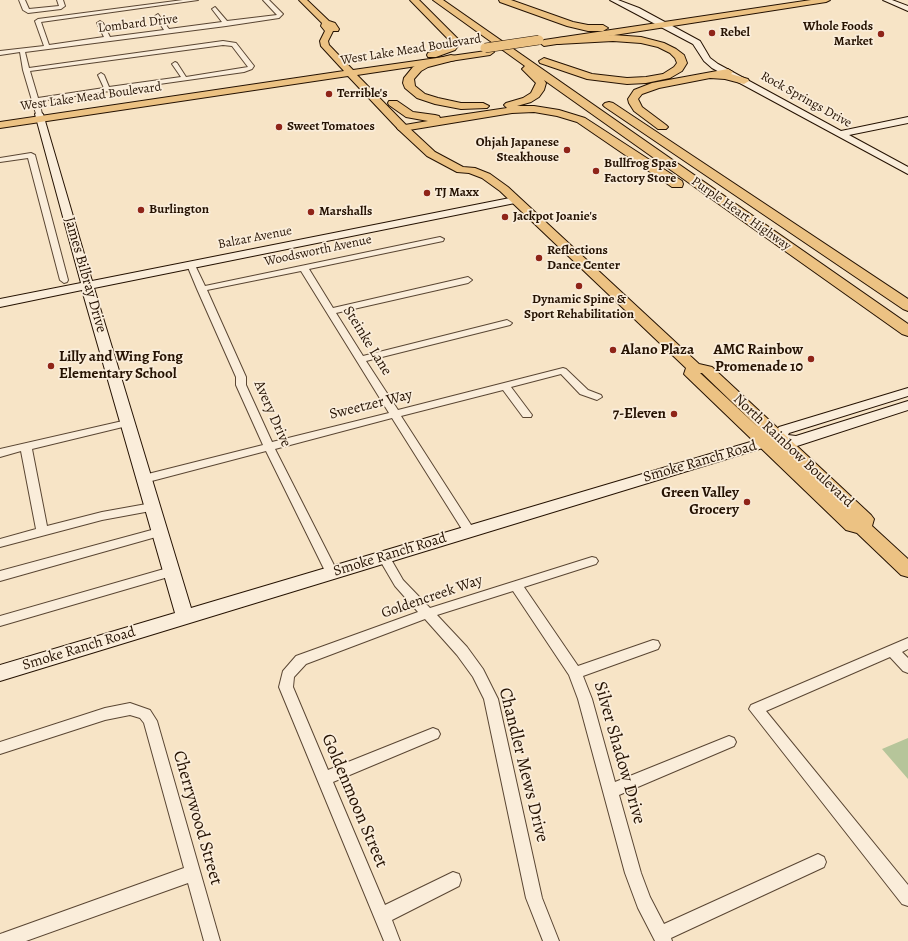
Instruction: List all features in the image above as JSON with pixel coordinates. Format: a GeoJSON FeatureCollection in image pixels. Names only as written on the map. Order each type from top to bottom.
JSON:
{"type":"FeatureCollection","features":[{"type":"Feature","properties":{"kind":"highway"},"geometry":{"type":"LineString","coordinates":[[414,0],[456,42],[454,46],[448,50],[421,57]]}},
{"type":"Feature","properties":{"kind":"highway","name":"Purple Heart Highway"},"geometry":{"type":"LineString","coordinates":[[437,0],[908,332]]}},
{"type":"Feature","properties":{"kind":"highway"},"geometry":{"type":"LineString","coordinates":[[502,0],[578,26],[598,28],[625,27]]}},
{"type":"Feature","properties":{"kind":"highway"},"geometry":{"type":"LineString","coordinates":[[408,125],[436,118],[506,106],[527,100],[539,90],[541,83],[538,79],[490,43],[485,34]]}},
{"type":"Feature","properties":{"kind":"highway"},"geometry":{"type":"LineString","coordinates":[[508,36],[583,87]]}},
{"type":"Feature","properties":{"kind":"highway"},"geometry":{"type":"LineString","coordinates":[[538,57],[590,77],[627,81],[646,80],[666,76],[678,69],[682,63],[678,54],[669,49],[641,40],[613,38],[558,41]]}},
{"type":"Feature","properties":{"kind":"highway"},"geometry":{"type":"LineString","coordinates":[[451,58],[424,65],[416,69],[409,78],[408,83],[410,88],[421,96],[435,102],[480,107],[505,104],[528,96],[537,87],[538,79]]}},
{"type":"Feature","properties":{"kind":"highway"},"geometry":{"type":"LineString","coordinates":[[728,72],[650,86],[638,92],[633,99],[634,104],[638,109],[698,154],[787,218],[803,237]]}},
{"type":"Feature","properties":{"kind":"highway"},"geometry":{"type":"LineString","coordinates":[[708,76],[725,76],[744,81]]}},
{"type":"Feature","properties":{"kind":"highway","name":"Purple Heart Highway"},"geometry":{"type":"LineString","coordinates":[[602,101],[908,306]]}},
{"type":"Feature","properties":{"kind":"highway"},"geometry":{"type":"LineString","coordinates":[[393,103],[410,115],[436,118]]}},
{"type":"Feature","properties":{"kind":"highway"},"geometry":{"type":"LineString","coordinates":[[408,125],[522,109],[559,113],[581,120],[760,240],[908,342]]}},
{"type":"Feature","properties":{"kind":"main road","name":"North Rainbow Boulevard"},"geometry":{"type":"LineString","coordinates":[[303,0],[326,23],[325,26],[329,31],[324,39],[324,44],[382,91],[393,103],[431,154],[441,161],[461,170],[471,170],[495,182],[694,367],[707,370],[852,526],[863,528],[908,570]]}},
{"type":"Feature","properties":{"kind":"main road","name":"West Lake Mead Boulevard"},"geometry":{"type":"LineString","coordinates":[[787,4],[799,0]]}},
{"type":"Feature","properties":{"kind":"main road"},"geometry":{"type":"LineString","coordinates":[[787,4],[808,0]]}},
{"type":"Feature","properties":{"kind":"main road","name":"West Lake Mead Boulevard"},"geometry":{"type":"LineString","coordinates":[[139,102],[166,96],[280,78],[451,58],[487,50],[625,27],[703,18],[732,12],[826,0]]}},
{"type":"Feature","properties":{"kind":"main road","name":"West Lake Mead Boulevard"},"geometry":{"type":"LineString","coordinates":[[542,41],[558,41],[734,12]]}},
{"type":"Feature","properties":{"kind":"main road","name":"West Lake Mead Boulevard"},"geometry":{"type":"LineString","coordinates":[[0,125],[40,117],[355,70],[421,57],[487,50]]}},
{"type":"Feature","properties":{"kind":"main road","name":"North Rainbow Boulevard"},"geometry":{"type":"LineString","coordinates":[[355,70],[408,125]]}},
{"type":"Feature","properties":{"kind":"main road"},"geometry":{"type":"LineString","coordinates":[[166,96],[216,91],[280,78]]}},
{"type":"Feature","properties":{"kind":"main road","name":"West Lake Mead Boulevard"},"geometry":{"type":"LineString","coordinates":[[0,120],[40,117]]}},
{"type":"Feature","properties":{"kind":"street"},"geometry":{"type":"LineString","coordinates":[[22,0],[26,10],[28,11],[61,7],[60,0]]}},
{"type":"Feature","properties":{"kind":"street"},"geometry":{"type":"LineString","coordinates":[[47,47],[38,21],[40,20],[109,8],[195,0]]}},
{"type":"Feature","properties":{"kind":"street","name":"Lombard Drive"},"geometry":{"type":"LineString","coordinates":[[0,53],[279,16],[280,14],[266,0]]}},
{"type":"Feature","properties":{"kind":"street","name":"Rock Springs Drive"},"geometry":{"type":"LineString","coordinates":[[613,0],[630,11],[697,43],[697,46],[701,49],[710,62],[908,171]]}},
{"type":"Feature","properties":{"kind":"street"},"geometry":{"type":"LineString","coordinates":[[886,0],[908,7]]}},
{"type":"Feature","properties":{"kind":"street"},"geometry":{"type":"LineString","coordinates":[[893,0],[908,7]]}},
{"type":"Feature","properties":{"kind":"street"},"geometry":{"type":"LineString","coordinates":[[214,9],[226,24]]}},
{"type":"Feature","properties":{"kind":"street"},"geometry":{"type":"LineString","coordinates":[[158,16],[168,31]]}},
{"type":"Feature","properties":{"kind":"street"},"geometry":{"type":"LineString","coordinates":[[100,23],[108,39]]}},
{"type":"Feature","properties":{"kind":"street"},"geometry":{"type":"LineString","coordinates":[[26,70],[230,43],[234,44],[251,66],[250,68],[35,100]]}},
{"type":"Feature","properties":{"kind":"street","name":"James Bilbray Drive"},"geometry":{"type":"LineString","coordinates":[[26,50],[23,51],[22,54],[26,70],[127,423],[185,617]]}},
{"type":"Feature","properties":{"kind":"street"},"geometry":{"type":"LineString","coordinates":[[176,64],[184,78]]}},
{"type":"Feature","properties":{"kind":"street"},"geometry":{"type":"LineString","coordinates":[[101,74],[107,89]]}},
{"type":"Feature","properties":{"kind":"street"},"geometry":{"type":"LineString","coordinates":[[840,134],[908,120]]}},
{"type":"Feature","properties":{"kind":"street"},"geometry":{"type":"LineString","coordinates":[[0,160],[31,155],[64,280]]}},
{"type":"Feature","properties":{"kind":"street","name":"Balzar Avenue"},"geometry":{"type":"LineString","coordinates":[[0,303],[515,200]]}},
{"type":"Feature","properties":{"kind":"street","name":"Woodsworth Avenue"},"geometry":{"type":"LineString","coordinates":[[201,289],[440,240]]}},
{"type":"Feature","properties":{"kind":"street","name":"Avery Drive"},"geometry":{"type":"LineString","coordinates":[[191,265],[241,377],[241,385],[269,447],[332,573]]}},
{"type":"Feature","properties":{"kind":"street","name":"Steinke Lane"},"geometry":{"type":"LineString","coordinates":[[304,268],[469,531]]}},
{"type":"Feature","properties":{"kind":"street"},"geometry":{"type":"LineString","coordinates":[[331,311],[468,280]]}},
{"type":"Feature","properties":{"kind":"street"},"geometry":{"type":"LineString","coordinates":[[361,359],[507,323]]}},
{"type":"Feature","properties":{"kind":"street","name":"Sweetzer Way"},"geometry":{"type":"LineString","coordinates":[[144,479],[563,371],[584,392],[597,397]]}},
{"type":"Feature","properties":{"kind":"street"},"geometry":{"type":"LineString","coordinates":[[505,386],[527,415]]}},
{"type":"Feature","properties":{"kind":"street","name":"Smoke Ranch Road"},"geometry":{"type":"LineString","coordinates":[[772,441],[784,430],[908,392]]}},
{"type":"Feature","properties":{"kind":"street","name":"Smoke Ranch Road"},"geometry":{"type":"LineString","coordinates":[[0,673],[772,441],[797,441],[908,405]]}},
{"type":"Feature","properties":{"kind":"street"},"geometry":{"type":"LineString","coordinates":[[0,453],[127,423]]}},
{"type":"Feature","properties":{"kind":"street"},"geometry":{"type":"LineString","coordinates":[[26,447],[42,532]]}},
{"type":"Feature","properties":{"kind":"street"},"geometry":{"type":"LineString","coordinates":[[0,543],[102,516],[152,507]]}},
{"type":"Feature","properties":{"kind":"street"},"geometry":{"type":"LineString","coordinates":[[0,576],[159,532]]}},
{"type":"Feature","properties":{"kind":"street","name":"Chandler Mews Drive"},"geometry":{"type":"LineString","coordinates":[[384,557],[399,583],[462,651],[478,673],[491,699],[534,898],[551,941]]}},
{"type":"Feature","properties":{"kind":"street","name":"Goldencreek Way"},"geometry":{"type":"LineString","coordinates":[[288,675],[301,660],[428,613],[592,561]]}},
{"type":"Feature","properties":{"kind":"street"},"geometry":{"type":"LineString","coordinates":[[0,621],[171,572]]}},
{"type":"Feature","properties":{"kind":"street","name":"Silver Shadow Drive"},"geometry":{"type":"LineString","coordinates":[[516,586],[554,640],[574,673],[585,699],[612,791],[633,873],[644,902],[662,938]]}},
{"type":"Feature","properties":{"kind":"street"},"geometry":{"type":"LineString","coordinates":[[908,643],[756,709],[908,898]]}},
{"type":"Feature","properties":{"kind":"street"},"geometry":{"type":"LineString","coordinates":[[574,673],[653,645]]}},
{"type":"Feature","properties":{"kind":"street"},"geometry":{"type":"LineString","coordinates":[[892,650],[908,667]]}},
{"type":"Feature","properties":{"kind":"street","name":"Goldenmoon Street"},"geometry":{"type":"LineString","coordinates":[[288,675],[286,687],[392,941]]}},
{"type":"Feature","properties":{"kind":"street","name":"Cherrywood Street"},"geometry":{"type":"LineString","coordinates":[[0,748],[105,714],[130,709],[145,714],[150,721],[212,941]]}},
{"type":"Feature","properties":{"kind":"street"},"geometry":{"type":"LineString","coordinates":[[324,779],[433,734]]}},
{"type":"Feature","properties":{"kind":"street"},"geometry":{"type":"LineString","coordinates":[[612,791],[729,742]]}},
{"type":"Feature","properties":{"kind":"street"},"geometry":{"type":"LineString","coordinates":[[662,938],[818,862]]}},
{"type":"Feature","properties":{"kind":"street"},"geometry":{"type":"LineString","coordinates":[[3,941],[193,873]]}},
{"type":"Feature","properties":{"kind":"street"},"geometry":{"type":"LineString","coordinates":[[382,916],[453,880]]}},
{"type":"Feature","properties":{"kind":"green space"},"geometry":{"type":"Polygon","coordinates":[[[908,738],[908,779],[882,749],[908,738]]]}},
{"type":"Feature","properties":{"kind":"place","name":"Rebel"},"geometry":{"type":"Point","coordinates":[712,33]}},
{"type":"Feature","properties":{"kind":"place","name":"Whole Foods Market"},"geometry":{"type":"Point","coordinates":[881,34]}},
{"type":"Feature","properties":{"kind":"place","name":"Terrible's"},"geometry":{"type":"Point","coordinates":[329,94]}},
{"type":"Feature","properties":{"kind":"place","name":"Sweet Tomatoes"},"geometry":{"type":"Point","coordinates":[279,127]}},
{"type":"Feature","properties":{"kind":"place","name":"Ohjah Japanese Steakhouse"},"geometry":{"type":"Point","coordinates":[567,150]}},
{"type":"Feature","properties":{"kind":"place","name":"Bullfrog Spas Factory Store"},"geometry":{"type":"Point","coordinates":[596,171]}},
{"type":"Feature","properties":{"kind":"place","name":"TJ Maxx"},"geometry":{"type":"Point","coordinates":[427,193]}},
{"type":"Feature","properties":{"kind":"place","name":"Burlington"},"geometry":{"type":"Point","coordinates":[141,210]}},
{"type":"Feature","properties":{"kind":"place","name":"Marshalls"},"geometry":{"type":"Point","coordinates":[311,212]}},
{"type":"Feature","properties":{"kind":"place","name":"Jackpot Joanie's"},"geometry":{"type":"Point","coordinates":[505,217]}},
{"type":"Feature","properties":{"kind":"place","name":"Reflections Dance Center"},"geometry":{"type":"Point","coordinates":[539,258]}},
{"type":"Feature","properties":{"kind":"place","name":"Dynamic Spine & Sport Rehabilitation"},"geometry":{"type":"Point","coordinates":[579,286]}},
{"type":"Feature","properties":{"kind":"place","name":"Alano Plaza"},"geometry":{"type":"Point","coordinates":[613,350]}},
{"type":"Feature","properties":{"kind":"place","name":"AMC Rainbow Promenade 10"},"geometry":{"type":"Point","coordinates":[811,359]}},
{"type":"Feature","properties":{"kind":"place","name":"Lilly and Wing Fong Elementary School"},"geometry":{"type":"Point","coordinates":[51,366]}},
{"type":"Feature","properties":{"kind":"place","name":"7-Eleven"},"geometry":{"type":"Point","coordinates":[674,414]}},
{"type":"Feature","properties":{"kind":"place","name":"Green Valley Grocery"},"geometry":{"type":"Point","coordinates":[747,502]}}]}
